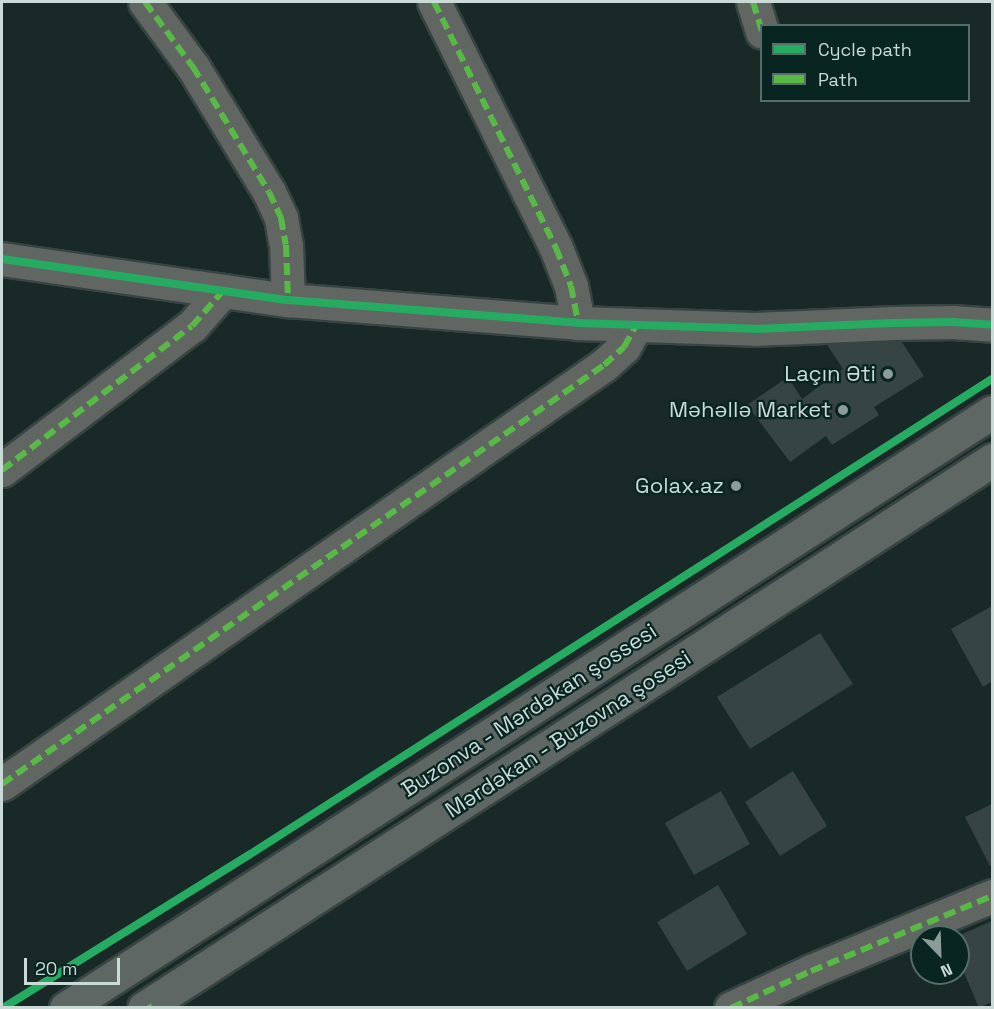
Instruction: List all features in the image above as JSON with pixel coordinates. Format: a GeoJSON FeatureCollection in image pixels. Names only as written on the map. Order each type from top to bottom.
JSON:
{"type":"FeatureCollection","features":[{"type":"Feature","properties":{"kind":"main road","name":"Buzonva - Mərdəkan şossesi"},"geometry":{"type":"LineString","coordinates":[[66,1008],[993,412]]}},
{"type":"Feature","properties":{"kind":"main road","name":"Mərdəkan - Buzovna şosesi"},"geometry":{"type":"LineString","coordinates":[[147,1007],[993,460]]}},
{"type":"Feature","properties":{"kind":"street"},"geometry":{"type":"LineString","coordinates":[[145,2],[193,67],[269,192],[281,218],[286,246],[288,300]]}},
{"type":"Feature","properties":{"kind":"street"},"geometry":{"type":"LineString","coordinates":[[434,2],[556,248],[571,286],[578,323]]}},
{"type":"Feature","properties":{"kind":"street"},"geometry":{"type":"LineString","coordinates":[[753,2],[760,25]]}},
{"type":"Feature","properties":{"kind":"street"},"geometry":{"type":"LineString","coordinates":[[2,259],[288,300],[635,327],[755,329],[943,322],[993,325]]}},
{"type":"Feature","properties":{"kind":"street"},"geometry":{"type":"LineString","coordinates":[[2,470],[192,326],[223,291]]}},
{"type":"Feature","properties":{"kind":"street"},"geometry":{"type":"LineString","coordinates":[[2,784],[604,365],[624,347],[635,327]]}},
{"type":"Feature","properties":{"kind":"street"},"geometry":{"type":"LineString","coordinates":[[731,1008],[811,971],[993,897]]}},
{"type":"Feature","properties":{"kind":"building"},"geometry":{"type":"Polygon","coordinates":[[[898,336],[924,376],[874,407],[879,415],[832,445],[826,436],[790,462],[747,405],[788,377],[802,399],[843,369],[826,343],[898,336]]]}},
{"type":"Feature","properties":{"kind":"building"},"geometry":{"type":"Polygon","coordinates":[[[992,606],[992,681],[983,687],[951,629],[992,606]]]}},
{"type":"Feature","properties":{"kind":"building"},"geometry":{"type":"Polygon","coordinates":[[[820,633],[853,684],[750,749],[717,697],[820,633]]]}},
{"type":"Feature","properties":{"kind":"building"},"geometry":{"type":"Polygon","coordinates":[[[793,771],[827,826],[780,856],[745,802],[793,771]]]}},
{"type":"Feature","properties":{"kind":"building"},"geometry":{"type":"Polygon","coordinates":[[[721,791],[750,844],[694,875],[665,823],[721,791]]]}},
{"type":"Feature","properties":{"kind":"building"},"geometry":{"type":"Polygon","coordinates":[[[992,804],[992,864],[990,866],[965,817],[992,804]]]}},
{"type":"Feature","properties":{"kind":"building"},"geometry":{"type":"Polygon","coordinates":[[[718,885],[747,934],[687,971],[657,922],[718,885]]]}},
{"type":"Feature","properties":{"kind":"building"},"geometry":{"type":"Polygon","coordinates":[[[992,921],[992,1002],[979,1008],[969,985],[970,931],[992,921]]]}},
{"type":"Feature","properties":{"kind":"marked path"},"geometry":{"type":"LineString","coordinates":[[145,2],[193,67],[269,192],[281,218],[286,245],[288,300]]}},
{"type":"Feature","properties":{"kind":"marked path"},"geometry":{"type":"LineString","coordinates":[[434,2],[556,248],[571,286],[578,323]]}},
{"type":"Feature","properties":{"kind":"marked path"},"geometry":{"type":"LineString","coordinates":[[753,2],[760,25]]}},
{"type":"Feature","properties":{"kind":"marked path"},"geometry":{"type":"LineString","coordinates":[[2,470],[192,326],[223,291]]}},
{"type":"Feature","properties":{"kind":"marked path"},"geometry":{"type":"LineString","coordinates":[[2,784],[604,365],[624,347],[635,327]]}},
{"type":"Feature","properties":{"kind":"marked path"},"geometry":{"type":"LineString","coordinates":[[731,1008],[811,971],[992,896]]}},
{"type":"Feature","properties":{"kind":"cycle path"},"geometry":{"type":"LineString","coordinates":[[2,259],[288,300],[578,323],[755,329],[893,323],[953,322],[992,325]]}},
{"type":"Feature","properties":{"kind":"cycle path"},"geometry":{"type":"LineString","coordinates":[[3,1008],[249,855],[992,379]]}},
{"type":"Feature","properties":{"kind":"place","name":"Laçın Əti"},"geometry":{"type":"Point","coordinates":[888,374]}},
{"type":"Feature","properties":{"kind":"place","name":"Məhəllə Market"},"geometry":{"type":"Point","coordinates":[843,410]}},
{"type":"Feature","properties":{"kind":"place","name":"Golax.az"},"geometry":{"type":"Point","coordinates":[736,486]}}]}
